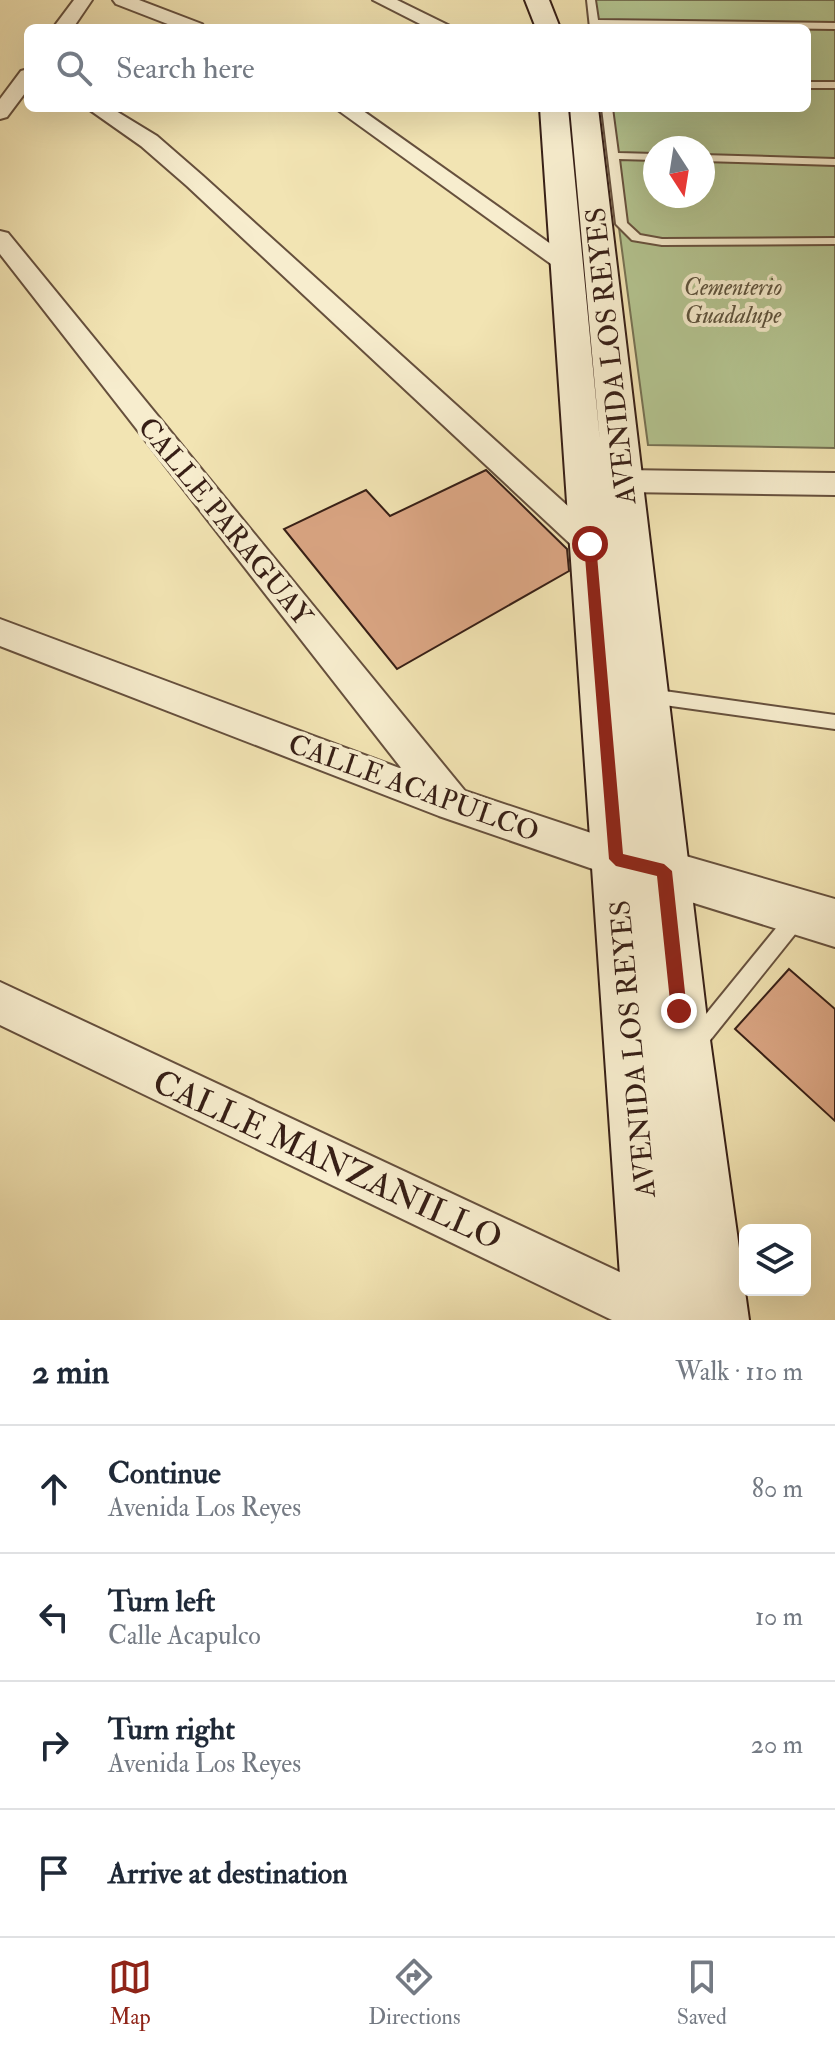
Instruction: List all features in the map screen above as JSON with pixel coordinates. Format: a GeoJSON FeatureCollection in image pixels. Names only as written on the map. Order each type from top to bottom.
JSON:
{"type":"FeatureCollection","features":[{"type":"Feature","properties":{"kind":"main road"},"geometry":{"type":"LineString","coordinates":[[537,0],[546,24]]}},
{"type":"Feature","properties":{"kind":"main road","name":"AVENIDA LOS REYES"},"geometry":{"type":"LineString","coordinates":[[554,112],[655,1318]]}},
{"type":"Feature","properties":{"kind":"main road","name":"AVENIDA LOS REYES"},"geometry":{"type":"LineString","coordinates":[[584,112],[644,695],[717,1320]]}},
{"type":"Feature","properties":{"kind":"street"},"geometry":{"type":"LineString","coordinates":[[66,24],[83,0]]}},
{"type":"Feature","properties":{"kind":"street"},"geometry":{"type":"LineString","coordinates":[[122,0],[185,24]]}},
{"type":"Feature","properties":{"kind":"street"},"geometry":{"type":"LineString","coordinates":[[382,0],[435,24]]}},
{"type":"Feature","properties":{"kind":"street"},"geometry":{"type":"LineString","coordinates":[[0,113],[23,72]]}},
{"type":"Feature","properties":{"kind":"street"},"geometry":{"type":"LineString","coordinates":[[103,112],[149,141],[195,181],[590,544]]}},
{"type":"Feature","properties":{"kind":"street"},"geometry":{"type":"LineString","coordinates":[[351,112],[567,264]]}},
{"type":"Feature","properties":{"kind":"street","name":"CALLE PARAGUAY"},"geometry":{"type":"LineString","coordinates":[[0,238],[452,804]]}},
{"type":"Feature","properties":{"kind":"street"},"geometry":{"type":"LineString","coordinates":[[623,481],[835,484]]}},
{"type":"Feature","properties":{"kind":"street","name":"CALLE ACAPULCO"},"geometry":{"type":"LineString","coordinates":[[0,632],[452,804],[616,859],[818,918]]}},
{"type":"Feature","properties":{"kind":"street","name":"CALLE MANZANILLO"},"geometry":{"type":"LineString","coordinates":[[0,1003],[655,1318]]}},
{"type":"Feature","properties":{"kind":"lane"},"geometry":{"type":"LineString","coordinates":[[591,0],[582,22],[708,24]]}},
{"type":"Feature","properties":{"kind":"lane"},"geometry":{"type":"LineString","coordinates":[[811,26],[835,26]]}},
{"type":"Feature","properties":{"kind":"lane"},"geometry":{"type":"LineString","coordinates":[[811,85],[835,85]]}},
{"type":"Feature","properties":{"kind":"lane"},"geometry":{"type":"LineString","coordinates":[[608,112],[622,224],[636,238],[662,242],[835,241]]}},
{"type":"Feature","properties":{"kind":"lane"},"geometry":{"type":"LineString","coordinates":[[614,156],[643,157]]}},
{"type":"Feature","properties":{"kind":"lane"},"geometry":{"type":"LineString","coordinates":[[715,158],[835,162]]}},
{"type":"Feature","properties":{"kind":"lane"},"geometry":{"type":"LineString","coordinates":[[644,695],[835,722]]}},
{"type":"Feature","properties":{"kind":"lane"},"geometry":{"type":"LineString","coordinates":[[685,1056],[818,918]]}},
{"type":"Feature","properties":{"kind":"green space","name":"Cementerio Guadalupe"},"geometry":{"type":"Polygon","coordinates":[[[588,0],[835,0],[835,448],[648,445],[604,112],[811,112],[811,24],[591,24],[588,0]]]}},
{"type":"Feature","properties":{"kind":"building"},"geometry":{"type":"Polygon","coordinates":[[[486,470],[567,549],[569,571],[397,669],[284,529],[366,490],[390,516],[486,470]]]}},
{"type":"Feature","properties":{"kind":"building"},"geometry":{"type":"Polygon","coordinates":[[[789,969],[835,1009],[835,1121],[735,1029],[789,969]]]}},
{"type":"Feature","properties":{"kind":"route"},"geometry":{"type":"LineString","coordinates":[[590,544],[616,859],[664,871],[679,1011]]}}]}
